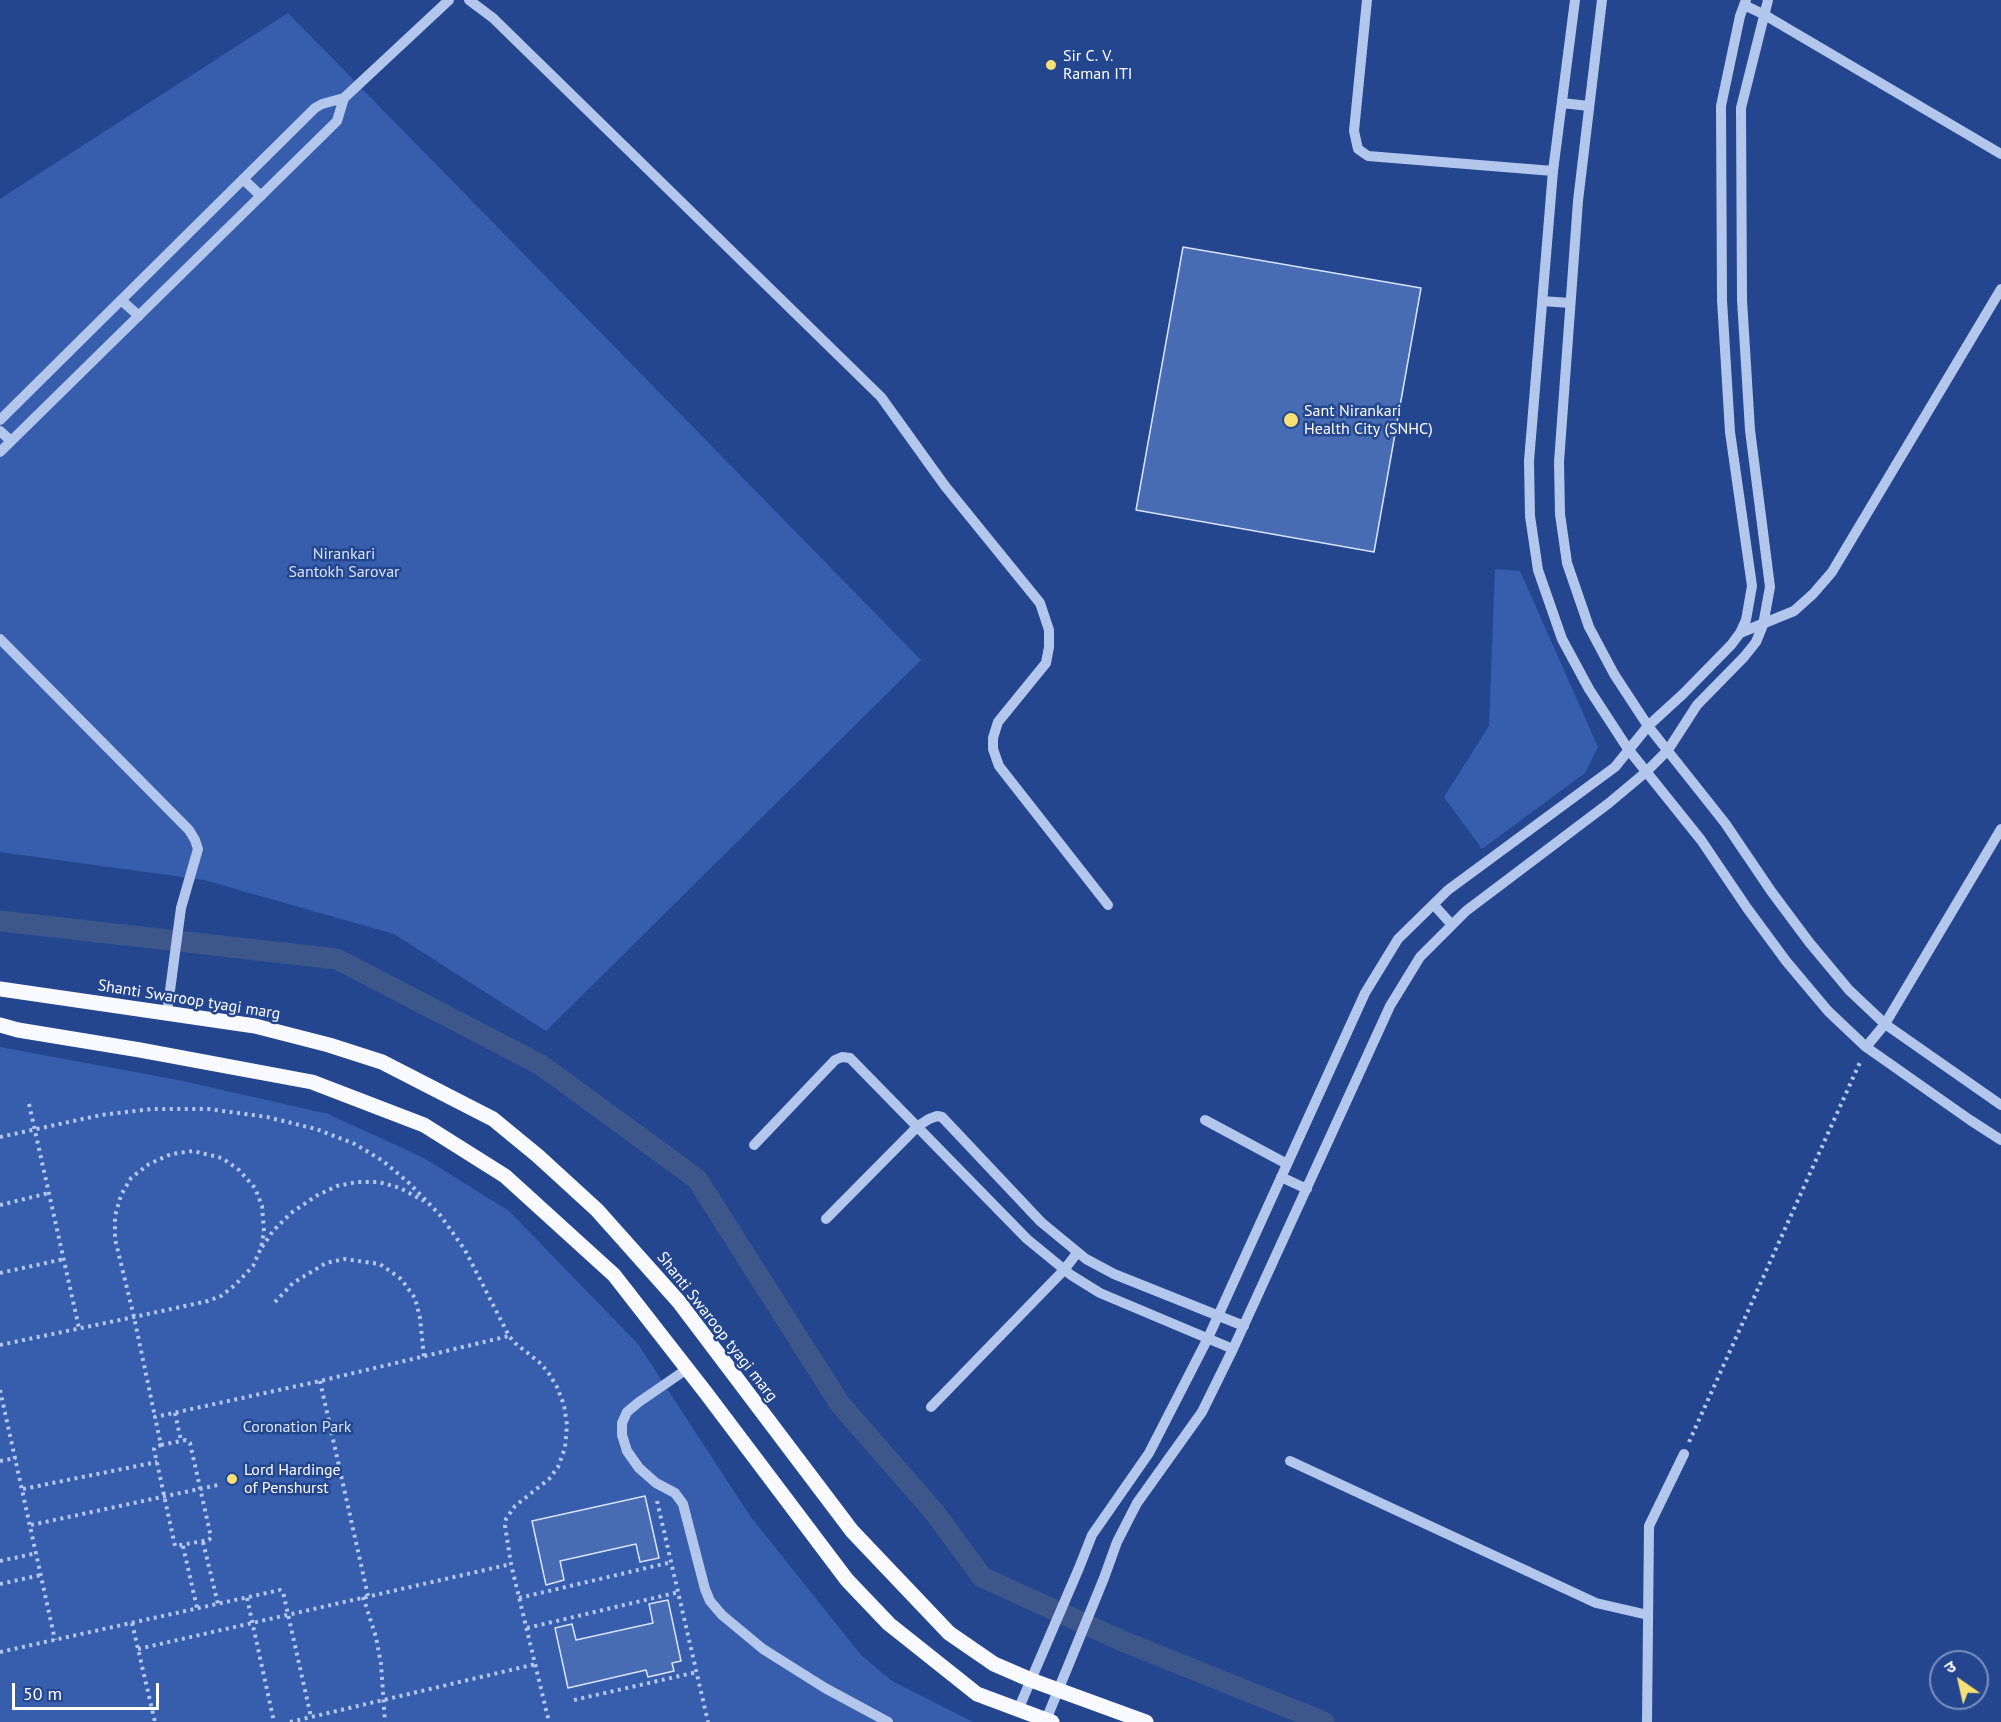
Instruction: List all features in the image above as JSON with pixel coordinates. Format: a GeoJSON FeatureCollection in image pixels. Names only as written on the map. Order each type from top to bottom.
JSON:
{"type":"FeatureCollection","features":[{"type":"Feature","properties":{"kind":"main road","name":"Shanti Swaroop tyagi marg"},"geometry":{"type":"LineString","coordinates":[[0,989],[255,1026],[329,1045],[382,1062],[493,1119],[597,1210],[679,1302],[852,1532],[949,1633],[994,1664],[1146,1722]]}},
{"type":"Feature","properties":{"kind":"main road"},"geometry":{"type":"LineString","coordinates":[[0,1025],[312,1082],[424,1125],[505,1176],[614,1275],[846,1580],[889,1623],[977,1694],[1049,1721]]}},
{"type":"Feature","properties":{"kind":"street"},"geometry":{"type":"LineString","coordinates":[[0,420],[315,108],[344,98],[449,0]]}},
{"type":"Feature","properties":{"kind":"street"},"geometry":{"type":"LineString","coordinates":[[469,0],[493,18],[881,397],[945,486],[1040,603],[1049,630],[1046,663],[998,722],[993,738],[993,749],[999,766],[1108,905]]}},
{"type":"Feature","properties":{"kind":"street"},"geometry":{"type":"LineString","coordinates":[[1366,0],[1354,131],[1358,149],[1368,156],[1553,171]]}},
{"type":"Feature","properties":{"kind":"street"},"geometry":{"type":"LineString","coordinates":[[1575,0],[1553,171],[1529,461],[1530,516],[1538,570],[1562,639],[1589,689],[1628,749],[1701,840],[1786,961],[1828,1011],[1866,1047],[2001,1140]]}},
{"type":"Feature","properties":{"kind":"street"},"geometry":{"type":"LineString","coordinates":[[1602,0],[1578,201],[1559,462],[1560,514],[1567,563],[1589,627],[1614,674],[1648,726],[1725,822],[1771,891],[1849,990],[1885,1024],[2001,1105]]}},
{"type":"Feature","properties":{"kind":"street"},"geometry":{"type":"LineString","coordinates":[[1049,1721],[1058,1689],[1117,1542],[1140,1499],[1202,1412],[1244,1326],[1390,1006],[1420,957],[1466,911],[1609,803],[1646,772],[1668,750],[1697,705],[1756,642],[1763,625],[1770,587],[1750,430],[1742,300],[1741,108],[1768,0]]}},
{"type":"Feature","properties":{"kind":"street"},"geometry":{"type":"LineString","coordinates":[[1018,1710],[1092,1535],[1149,1453],[1208,1338],[1365,993],[1398,939],[1466,877],[1615,767],[1648,726],[1683,694],[1740,633],[1750,604],[1752,586],[1729,421],[1722,300],[1721,106],[1745,2],[2001,154]]}},
{"type":"Feature","properties":{"kind":"street"},"geometry":{"type":"LineString","coordinates":[[0,452],[337,121],[344,98]]}},
{"type":"Feature","properties":{"kind":"street"},"geometry":{"type":"LineString","coordinates":[[1562,103],[1589,106]]}},
{"type":"Feature","properties":{"kind":"street"},"geometry":{"type":"LineString","coordinates":[[243,179],[261,196]]}},
{"type":"Feature","properties":{"kind":"street"},"geometry":{"type":"LineString","coordinates":[[1740,633],[1794,611],[1832,572],[2001,289]]}},
{"type":"Feature","properties":{"kind":"street"},"geometry":{"type":"LineString","coordinates":[[121,300],[139,316]]}},
{"type":"Feature","properties":{"kind":"street"},"geometry":{"type":"LineString","coordinates":[[1542,302],[1570,303]]}},
{"type":"Feature","properties":{"kind":"street"},"geometry":{"type":"LineString","coordinates":[[0,431],[11,441]]}},
{"type":"Feature","properties":{"kind":"street"},"geometry":{"type":"LineString","coordinates":[[0,639],[189,830],[195,840],[198,849],[181,908],[167,1013]]}},
{"type":"Feature","properties":{"kind":"street"},"geometry":{"type":"LineString","coordinates":[[1866,1047],[1885,1024],[2001,830]]}},
{"type":"Feature","properties":{"kind":"street"},"geometry":{"type":"LineString","coordinates":[[1434,905],[1452,925]]}},
{"type":"Feature","properties":{"kind":"street"},"geometry":{"type":"LineString","coordinates":[[754,1145],[835,1060],[842,1057],[850,1058],[1027,1239],[1064,1270],[1100,1293],[1233,1349]]}},
{"type":"Feature","properties":{"kind":"street"},"geometry":{"type":"LineString","coordinates":[[826,1218],[918,1126],[937,1116],[942,1117],[1041,1222],[1077,1253],[1114,1274],[1244,1326]]}},
{"type":"Feature","properties":{"kind":"street"},"geometry":{"type":"LineString","coordinates":[[1205,1120],[1287,1164]]}},
{"type":"Feature","properties":{"kind":"street"},"geometry":{"type":"LineString","coordinates":[[1281,1177],[1307,1189]]}},
{"type":"Feature","properties":{"kind":"street"},"geometry":{"type":"LineString","coordinates":[[931,1407],[1064,1270],[1077,1253]]}},
{"type":"Feature","properties":{"kind":"street"},"geometry":{"type":"LineString","coordinates":[[687,1368],[627,1412],[622,1423],[622,1435],[627,1451],[639,1468],[652,1480],[675,1493],[683,1503],[710,1601],[722,1616],[763,1649],[825,1688],[888,1722]]}},
{"type":"Feature","properties":{"kind":"street"},"geometry":{"type":"LineString","coordinates":[[1647,1722],[1649,1526],[1684,1454]]}},
{"type":"Feature","properties":{"kind":"street"},"geometry":{"type":"LineString","coordinates":[[1290,1461],[1596,1603],[1648,1615]]}},
{"type":"Feature","properties":{"kind":"street"},"geometry":{"type":"LineString","coordinates":[[1124,1490],[1140,1499]]}},
{"type":"Feature","properties":{"kind":"path"},"geometry":{"type":"LineString","coordinates":[[1684,1454],[1849,1090],[1866,1047]]}},
{"type":"Feature","properties":{"kind":"path"},"geometry":{"type":"LineString","coordinates":[[29,1104],[79,1328]]}},
{"type":"Feature","properties":{"kind":"path"},"geometry":{"type":"LineString","coordinates":[[0,1137],[100,1114],[152,1109],[208,1109],[267,1116],[316,1129],[355,1144],[383,1161],[430,1204],[465,1250],[509,1336],[548,1372],[564,1405],[567,1425],[565,1448],[558,1467],[549,1479],[515,1506],[506,1519],[511,1564],[549,1722]]}},
{"type":"Feature","properties":{"kind":"path"},"geometry":{"type":"LineString","coordinates":[[161,1445],[115,1239],[115,1216],[121,1195],[131,1178],[149,1164],[171,1154],[193,1151],[222,1158],[239,1170],[255,1188],[262,1206],[264,1231],[261,1248]]}},
{"type":"Feature","properties":{"kind":"path"},"geometry":{"type":"LineString","coordinates":[[0,1345],[221,1296],[235,1286],[253,1266],[261,1248],[273,1231],[291,1213],[316,1196],[337,1186],[357,1182],[379,1182],[400,1188],[430,1204]]}},
{"type":"Feature","properties":{"kind":"path"},"geometry":{"type":"LineString","coordinates":[[0,1205],[49,1193]]}},
{"type":"Feature","properties":{"kind":"path"},"geometry":{"type":"LineString","coordinates":[[0,1274],[64,1259]]}},
{"type":"Feature","properties":{"kind":"path"},"geometry":{"type":"LineString","coordinates":[[275,1302],[293,1283],[326,1263],[344,1259],[380,1264],[401,1279],[415,1298],[420,1317],[424,1357]]}},
{"type":"Feature","properties":{"kind":"path"},"geometry":{"type":"LineString","coordinates":[[154,1417],[320,1381],[509,1336]]}},
{"type":"Feature","properties":{"kind":"path"},"geometry":{"type":"LineString","coordinates":[[320,1381],[376,1637],[385,1700],[385,1722]]}},
{"type":"Feature","properties":{"kind":"path"},"geometry":{"type":"LineString","coordinates":[[0,1390],[55,1640]]}},
{"type":"Feature","properties":{"kind":"path"},"geometry":{"type":"LineString","coordinates":[[175,1413],[181,1441]]}},
{"type":"Feature","properties":{"kind":"path"},"geometry":{"type":"LineString","coordinates":[[188,1440],[190,1443],[211,1537],[210,1540],[203,1542],[175,1546],[154,1448],[181,1441],[188,1440]]}},
{"type":"Feature","properties":{"kind":"path"},"geometry":{"type":"LineString","coordinates":[[0,1461],[16,1458]]}},
{"type":"Feature","properties":{"kind":"path"},"geometry":{"type":"LineString","coordinates":[[23,1489],[157,1462]]}},
{"type":"Feature","properties":{"kind":"path"},"geometry":{"type":"LineString","coordinates":[[652,1480],[708,1722]]}},
{"type":"Feature","properties":{"kind":"path"},"geometry":{"type":"LineString","coordinates":[[31,1525],[218,1485]]}},
{"type":"Feature","properties":{"kind":"path"},"geometry":{"type":"LineString","coordinates":[[203,1542],[218,1604]]}},
{"type":"Feature","properties":{"kind":"path"},"geometry":{"type":"LineString","coordinates":[[183,1546],[197,1608]]}},
{"type":"Feature","properties":{"kind":"path"},"geometry":{"type":"LineString","coordinates":[[0,1561],[37,1553]]}},
{"type":"Feature","properties":{"kind":"path"},"geometry":{"type":"LineString","coordinates":[[519,1598],[672,1562]]}},
{"type":"Feature","properties":{"kind":"path"},"geometry":{"type":"LineString","coordinates":[[138,1649],[511,1564]]}},
{"type":"Feature","properties":{"kind":"path"},"geometry":{"type":"LineString","coordinates":[[0,1584],[41,1575]]}},
{"type":"Feature","properties":{"kind":"path"},"geometry":{"type":"LineString","coordinates":[[0,1652],[281,1590],[311,1717]]}},
{"type":"Feature","properties":{"kind":"path"},"geometry":{"type":"LineString","coordinates":[[527,1628],[679,1592]]}},
{"type":"Feature","properties":{"kind":"path"},"geometry":{"type":"LineString","coordinates":[[247,1598],[274,1722]]}},
{"type":"Feature","properties":{"kind":"path"},"geometry":{"type":"LineString","coordinates":[[132,1623],[155,1722]]}},
{"type":"Feature","properties":{"kind":"path"},"geometry":{"type":"LineString","coordinates":[[290,1722],[536,1664]]}},
{"type":"Feature","properties":{"kind":"path"},"geometry":{"type":"LineString","coordinates":[[574,1700],[697,1672]]}},
{"type":"Feature","properties":{"kind":"green space","name":"Nirankari Santokh Sarovar"},"geometry":{"type":"Polygon","coordinates":[[[288,13],[921,660],[546,1031],[394,934],[204,880],[0,852],[0,199],[288,13]]]}},
{"type":"Feature","properties":{"kind":"green space"},"geometry":{"type":"Polygon","coordinates":[[[1495,569],[1520,571],[1598,747],[1585,773],[1482,849],[1444,797],[1489,726],[1495,569]]]}},
{"type":"Feature","properties":{"kind":"green space","name":"Coronation Park"},"geometry":{"type":"Polygon","coordinates":[[[0,1047],[183,1081],[328,1114],[424,1158],[509,1211],[638,1344],[750,1516],[861,1655],[892,1681],[973,1722],[0,1722],[0,1047]]]}},
{"type":"Feature","properties":{"kind":"building"},"geometry":{"type":"Polygon","coordinates":[[[1183,247],[1421,288],[1374,552],[1136,510],[1183,247]]]}},
{"type":"Feature","properties":{"kind":"building"},"geometry":{"type":"Polygon","coordinates":[[[645,1496],[659,1558],[640,1562],[636,1544],[560,1561],[564,1580],[546,1585],[532,1521],[645,1496]]]}},
{"type":"Feature","properties":{"kind":"building"},"geometry":{"type":"Polygon","coordinates":[[[668,1600],[681,1661],[672,1663],[674,1671],[648,1677],[646,1670],[568,1688],[555,1628],[572,1624],[576,1640],[653,1623],[649,1604],[668,1600]]]}},
{"type":"Feature","properties":{"kind":"waterway"},"geometry":{"type":"LineString","coordinates":[[0,921],[337,959],[541,1065],[697,1179],[840,1404],[935,1513],[982,1577],[1120,1640],[1324,1722]]}},
{"type":"Feature","properties":{"kind":"place","name":"Sir C. V. Raman ITI"},"geometry":{"type":"Point","coordinates":[1051,65]}},
{"type":"Feature","properties":{"kind":"place","name":"Sant Nirankari Health City (SNHC)"},"geometry":{"type":"Point","coordinates":[1291,420]}},
{"type":"Feature","properties":{"kind":"place","name":"Lord Hardinge of Penshurst"},"geometry":{"type":"Point","coordinates":[232,1479]}}]}
